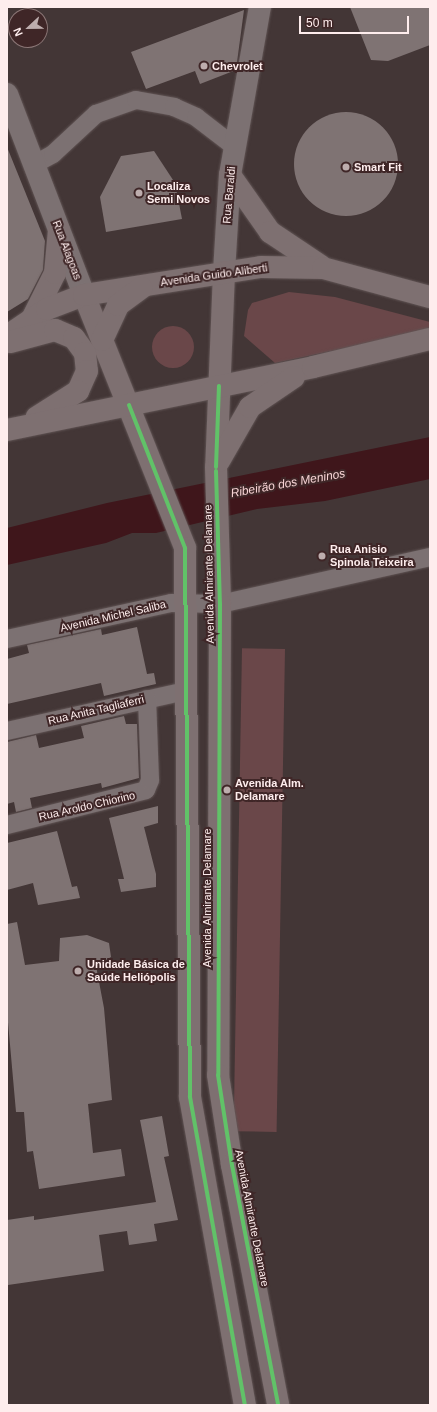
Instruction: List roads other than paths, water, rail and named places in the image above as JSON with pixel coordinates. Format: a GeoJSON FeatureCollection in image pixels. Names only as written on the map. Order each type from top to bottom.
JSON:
{"type":"FeatureCollection","features":[{"type":"Feature","properties":{"kind":"main road"},"geometry":{"type":"LineString","coordinates":[[230,175],[270,232],[323,268]]}},
{"type":"Feature","properties":{"kind":"main road"},"geometry":{"type":"LineString","coordinates":[[33,317],[55,274],[59,230]]}},
{"type":"Feature","properties":{"kind":"main road","name":"Avenida Guido Aliberti"},"geometry":{"type":"LineString","coordinates":[[7,336],[33,317],[84,295],[224,272],[282,266],[323,268],[430,297]]}},
{"type":"Feature","properties":{"kind":"main road","name":"Rua Baraldi"},"geometry":{"type":"LineString","coordinates":[[219,386],[224,272]]}},
{"type":"Feature","properties":{"kind":"main road"},"geometry":{"type":"LineString","coordinates":[[102,340],[118,305],[149,284]]}},
{"type":"Feature","properties":{"kind":"main road","name":"Rua Alagoas"},"geometry":{"type":"LineString","coordinates":[[84,295],[129,406]]}},
{"type":"Feature","properties":{"kind":"main road"},"geometry":{"type":"LineString","coordinates":[[7,343],[44,331],[62,332],[80,344],[87,363],[83,383],[73,397],[10,429]]}},
{"type":"Feature","properties":{"kind":"main road"},"geometry":{"type":"LineString","coordinates":[[10,429],[129,406],[313,367],[430,339]]}},
{"type":"Feature","properties":{"kind":"main road"},"geometry":{"type":"LineString","coordinates":[[216,469],[250,407],[272,389],[313,367]]}},
{"type":"Feature","properties":{"kind":"main road","name":"Avenida Almirante Delamare"},"geometry":{"type":"LineString","coordinates":[[219,386],[216,469],[220,604],[216,1021],[218,1075],[227,1137],[278,1405]]}},
{"type":"Feature","properties":{"kind":"main road","name":"Avenida Almirante Delamare"},"geometry":{"type":"LineString","coordinates":[[129,406],[185,548],[187,1001],[190,1097],[245,1405]]}},
{"type":"Feature","properties":{"kind":"main road"},"geometry":{"type":"LineString","coordinates":[[187,1001],[199,1035],[202,1094],[210,1136],[219,1144],[227,1137]]}},
{"type":"Feature","properties":{"kind":"street","name":"Rua Baraldi"},"geometry":{"type":"LineString","coordinates":[[224,272],[230,175],[260,7]]}},
{"type":"Feature","properties":{"kind":"street","name":"Rua Alagoas"},"geometry":{"type":"LineString","coordinates":[[7,94],[84,295]]}},
{"type":"Feature","properties":{"kind":"street"},"geometry":{"type":"LineString","coordinates":[[35,164],[53,154],[96,114],[136,100],[174,107],[196,118],[235,147]]}},
{"type":"Feature","properties":{"kind":"street","name":"Avenida Michel Saliba"},"geometry":{"type":"LineString","coordinates":[[7,639],[185,601],[220,604],[430,557]]}},
{"type":"Feature","properties":{"kind":"street","name":"Rua Anita Tagliaferri"},"geometry":{"type":"LineString","coordinates":[[7,731],[186,691]]}},
{"type":"Feature","properties":{"kind":"street","name":"Rua Aroldo Chiorino"},"geometry":{"type":"LineString","coordinates":[[7,825],[146,790],[150,780],[147,699]]}},
{"type":"Feature","properties":{"kind":"water","name":"Ribeirão dos Meninos"},"geometry":{"type":"Polygon","coordinates":[[[430,437],[430,479],[325,501],[257,509],[156,533],[132,533],[106,543],[7,565],[7,528],[107,503],[430,437]]]}},
{"type":"Feature","properties":{"kind":"place","name":"Chevrolet"},"geometry":{"type":"Point","coordinates":[204,66]}},
{"type":"Feature","properties":{"kind":"place","name":"Smart Fit"},"geometry":{"type":"Point","coordinates":[346,167]}},
{"type":"Feature","properties":{"kind":"place","name":"Localiza Semi Novos"},"geometry":{"type":"Point","coordinates":[139,193]}},
{"type":"Feature","properties":{"kind":"place","name":"Rua Anisio Spinola Teixeira"},"geometry":{"type":"Point","coordinates":[322,556]}},
{"type":"Feature","properties":{"kind":"place","name":"Avenida Alm. Delamare"},"geometry":{"type":"Point","coordinates":[227,790]}},
{"type":"Feature","properties":{"kind":"place","name":"Unidade Básica de Saúde Heliópolis"},"geometry":{"type":"Point","coordinates":[78,971]}}]}
